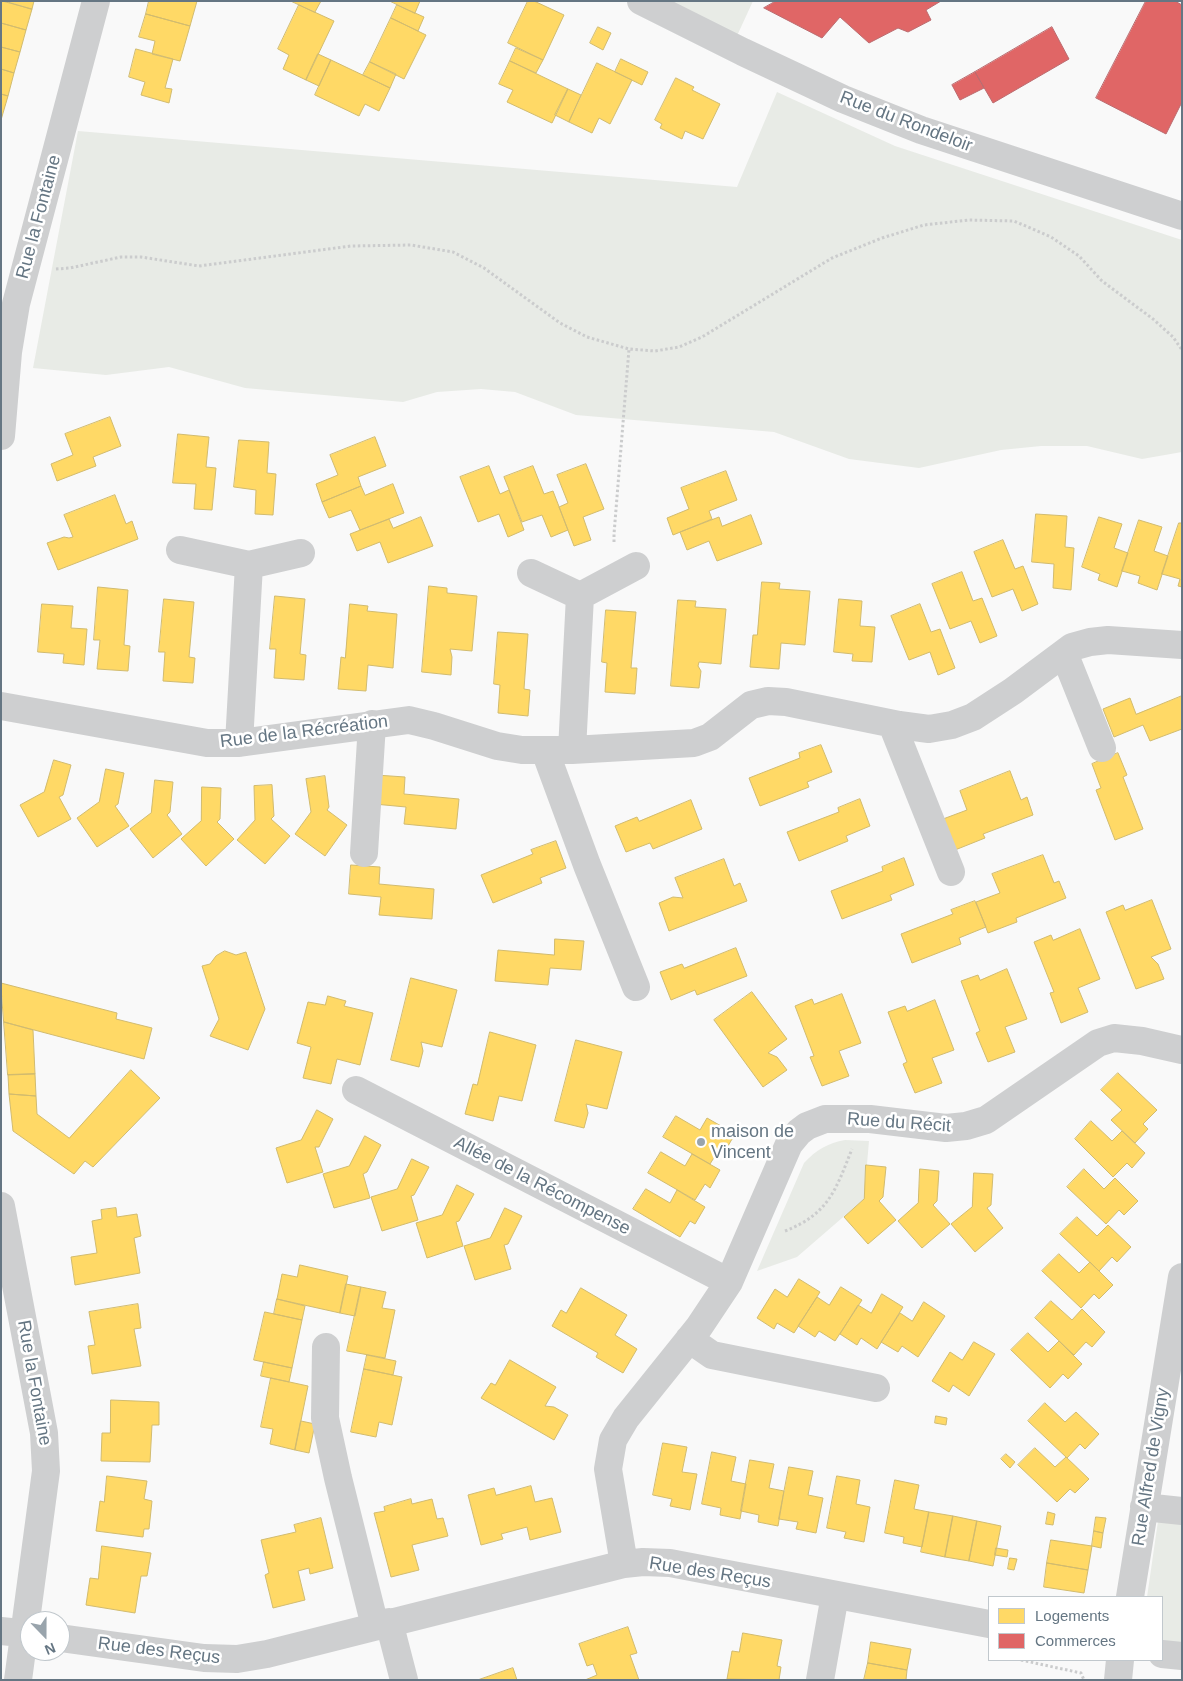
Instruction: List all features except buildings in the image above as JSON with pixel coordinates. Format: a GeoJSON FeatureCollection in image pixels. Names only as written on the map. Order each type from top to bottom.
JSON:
{"type":"FeatureCollection","features":[{"type":"Feature","properties":{"kind":"street","name":"Rue la Fontaine"},"geometry":{"type":"LineString","coordinates":[[1,436],[8,352],[16,304],[96,1]]}},
{"type":"Feature","properties":{"kind":"street","name":"Rue du Rondeloir"},"geometry":{"type":"LineString","coordinates":[[641,1],[843,99],[921,130],[1182,216]]}},
{"type":"Feature","properties":{"kind":"street"},"geometry":{"type":"LineString","coordinates":[[180,550],[249,565],[301,553]]}},
{"type":"Feature","properties":{"kind":"street"},"geometry":{"type":"LineString","coordinates":[[239,743],[249,565]]}},
{"type":"Feature","properties":{"kind":"street"},"geometry":{"type":"LineString","coordinates":[[580,596],[626,571]]}},
{"type":"Feature","properties":{"kind":"street"},"geometry":{"type":"LineString","coordinates":[[531,573],[580,596]]}},
{"type":"Feature","properties":{"kind":"street"},"geometry":{"type":"LineString","coordinates":[[572,750],[580,596]]}},
{"type":"Feature","properties":{"kind":"street","name":"Rue de la Récréation"},"geometry":{"type":"LineString","coordinates":[[1,706],[207,743],[239,743],[409,720],[497,746],[522,750],[572,750],[694,743],[710,737],[751,705],[768,701],[786,702],[892,724],[929,729],[952,725],[973,717],[1013,691],[1072,647],[1108,640],[1182,645]]}},
{"type":"Feature","properties":{"kind":"street"},"geometry":{"type":"LineString","coordinates":[[1064,653],[1102,748]]}},
{"type":"Feature","properties":{"kind":"street"},"geometry":{"type":"LineString","coordinates":[[364,853],[372,724]]}},
{"type":"Feature","properties":{"kind":"street"},"geometry":{"type":"LineString","coordinates":[[892,724],[951,872]]}},
{"type":"Feature","properties":{"kind":"street"},"geometry":{"type":"LineString","coordinates":[[545,751],[587,865],[636,987]]}},
{"type":"Feature","properties":{"kind":"street","name":"Rue du Récit"},"geometry":{"type":"LineString","coordinates":[[624,1564],[608,1468],[613,1440],[626,1418],[711,1310],[728,1282],[789,1144],[799,1132],[807,1126],[825,1119],[870,1118],[946,1128],[966,1126],[986,1120],[1098,1043],[1114,1038],[1142,1041],[1182,1050]]}},
{"type":"Feature","properties":{"kind":"street","name":"Allée de la Récompense"},"geometry":{"type":"LineString","coordinates":[[356,1090],[728,1282]]}},
{"type":"Feature","properties":{"kind":"street","name":"Rue la Fontaine"},"geometry":{"type":"LineString","coordinates":[[1,1206],[46,1451],[46,1471],[19,1633],[18,1680]]}},
{"type":"Feature","properties":{"kind":"street","name":"Rue Alfred de Vigny"},"geometry":{"type":"LineString","coordinates":[[1130,1596],[1179,1308],[1182,1277]]}},
{"type":"Feature","properties":{"kind":"street"},"geometry":{"type":"LineString","coordinates":[[689,1339],[712,1355],[876,1388]]}},
{"type":"Feature","properties":{"kind":"street"},"geometry":{"type":"LineString","coordinates":[[326,1347],[325,1418],[338,1478],[382,1624],[404,1680]]}},
{"type":"Feature","properties":{"kind":"street"},"geometry":{"type":"LineString","coordinates":[[1144,1507],[1182,1511]]}},
{"type":"Feature","properties":{"kind":"street","name":"Rue des Reçus"},"geometry":{"type":"LineString","coordinates":[[70,1639],[204,1658],[237,1659],[267,1654],[624,1564],[643,1562],[670,1563],[988,1624]]}},
{"type":"Feature","properties":{"kind":"street"},"geometry":{"type":"LineString","coordinates":[[820,1680],[835,1595]]}},
{"type":"Feature","properties":{"kind":"street"},"geometry":{"type":"LineString","coordinates":[[1163,1654],[1182,1656]]}},
{"type":"Feature","properties":{"kind":"street"},"geometry":{"type":"LineString","coordinates":[[1118,1680],[1120,1661]]}},
{"type":"Feature","properties":{"kind":"path"},"geometry":{"type":"LineString","coordinates":[[26,263],[53,269],[70,268],[113,259],[141,257],[199,266],[351,246],[411,245],[453,252],[484,268],[560,323],[587,337],[629,349],[655,351],[679,348],[702,337],[832,258],[882,238],[924,225],[969,220],[1014,221],[1051,237],[1078,256],[1102,281],[1153,319],[1173,337],[1182,350]]}},
{"type":"Feature","properties":{"kind":"path"},"geometry":{"type":"LineString","coordinates":[[626,571],[614,534],[629,349]]}},
{"type":"Feature","properties":{"kind":"path"},"geometry":{"type":"LineString","coordinates":[[781,1232],[806,1222],[832,1196],[855,1140],[856,1119]]}},
{"type":"Feature","properties":{"kind":"path"},"geometry":{"type":"LineString","coordinates":[[1026,1661],[1081,1673],[1084,1680]]}},
{"type":"Feature","properties":{"kind":"shaded area"},"geometry":{"type":"Polygon","coordinates":[[[651,1],[753,1],[736,38],[651,1]]]}},
{"type":"Feature","properties":{"kind":"shaded area"},"geometry":{"type":"Polygon","coordinates":[[[777,92],[895,146],[1182,240],[1182,452],[1142,459],[1087,446],[1041,446],[1001,450],[919,468],[849,459],[774,432],[576,415],[515,392],[481,389],[437,392],[403,402],[245,388],[169,367],[106,375],[33,368],[78,131],[737,187],[777,92]]]}},
{"type":"Feature","properties":{"kind":"shaded area"},"geometry":{"type":"Polygon","coordinates":[[[845,1140],[869,1141],[864,1199],[797,1257],[757,1271],[804,1163],[823,1148],[845,1140]]]}},
{"type":"Feature","properties":{"kind":"shaded area"},"geometry":{"type":"Polygon","coordinates":[[[1158,1521],[1182,1523],[1182,1644],[1163,1640],[1163,1596],[1147,1596],[1158,1521]]]}},
{"type":"Feature","properties":{"kind":"place","name":"maison de Vincent"},"geometry":{"type":"Point","coordinates":[701,1142]}}]}
